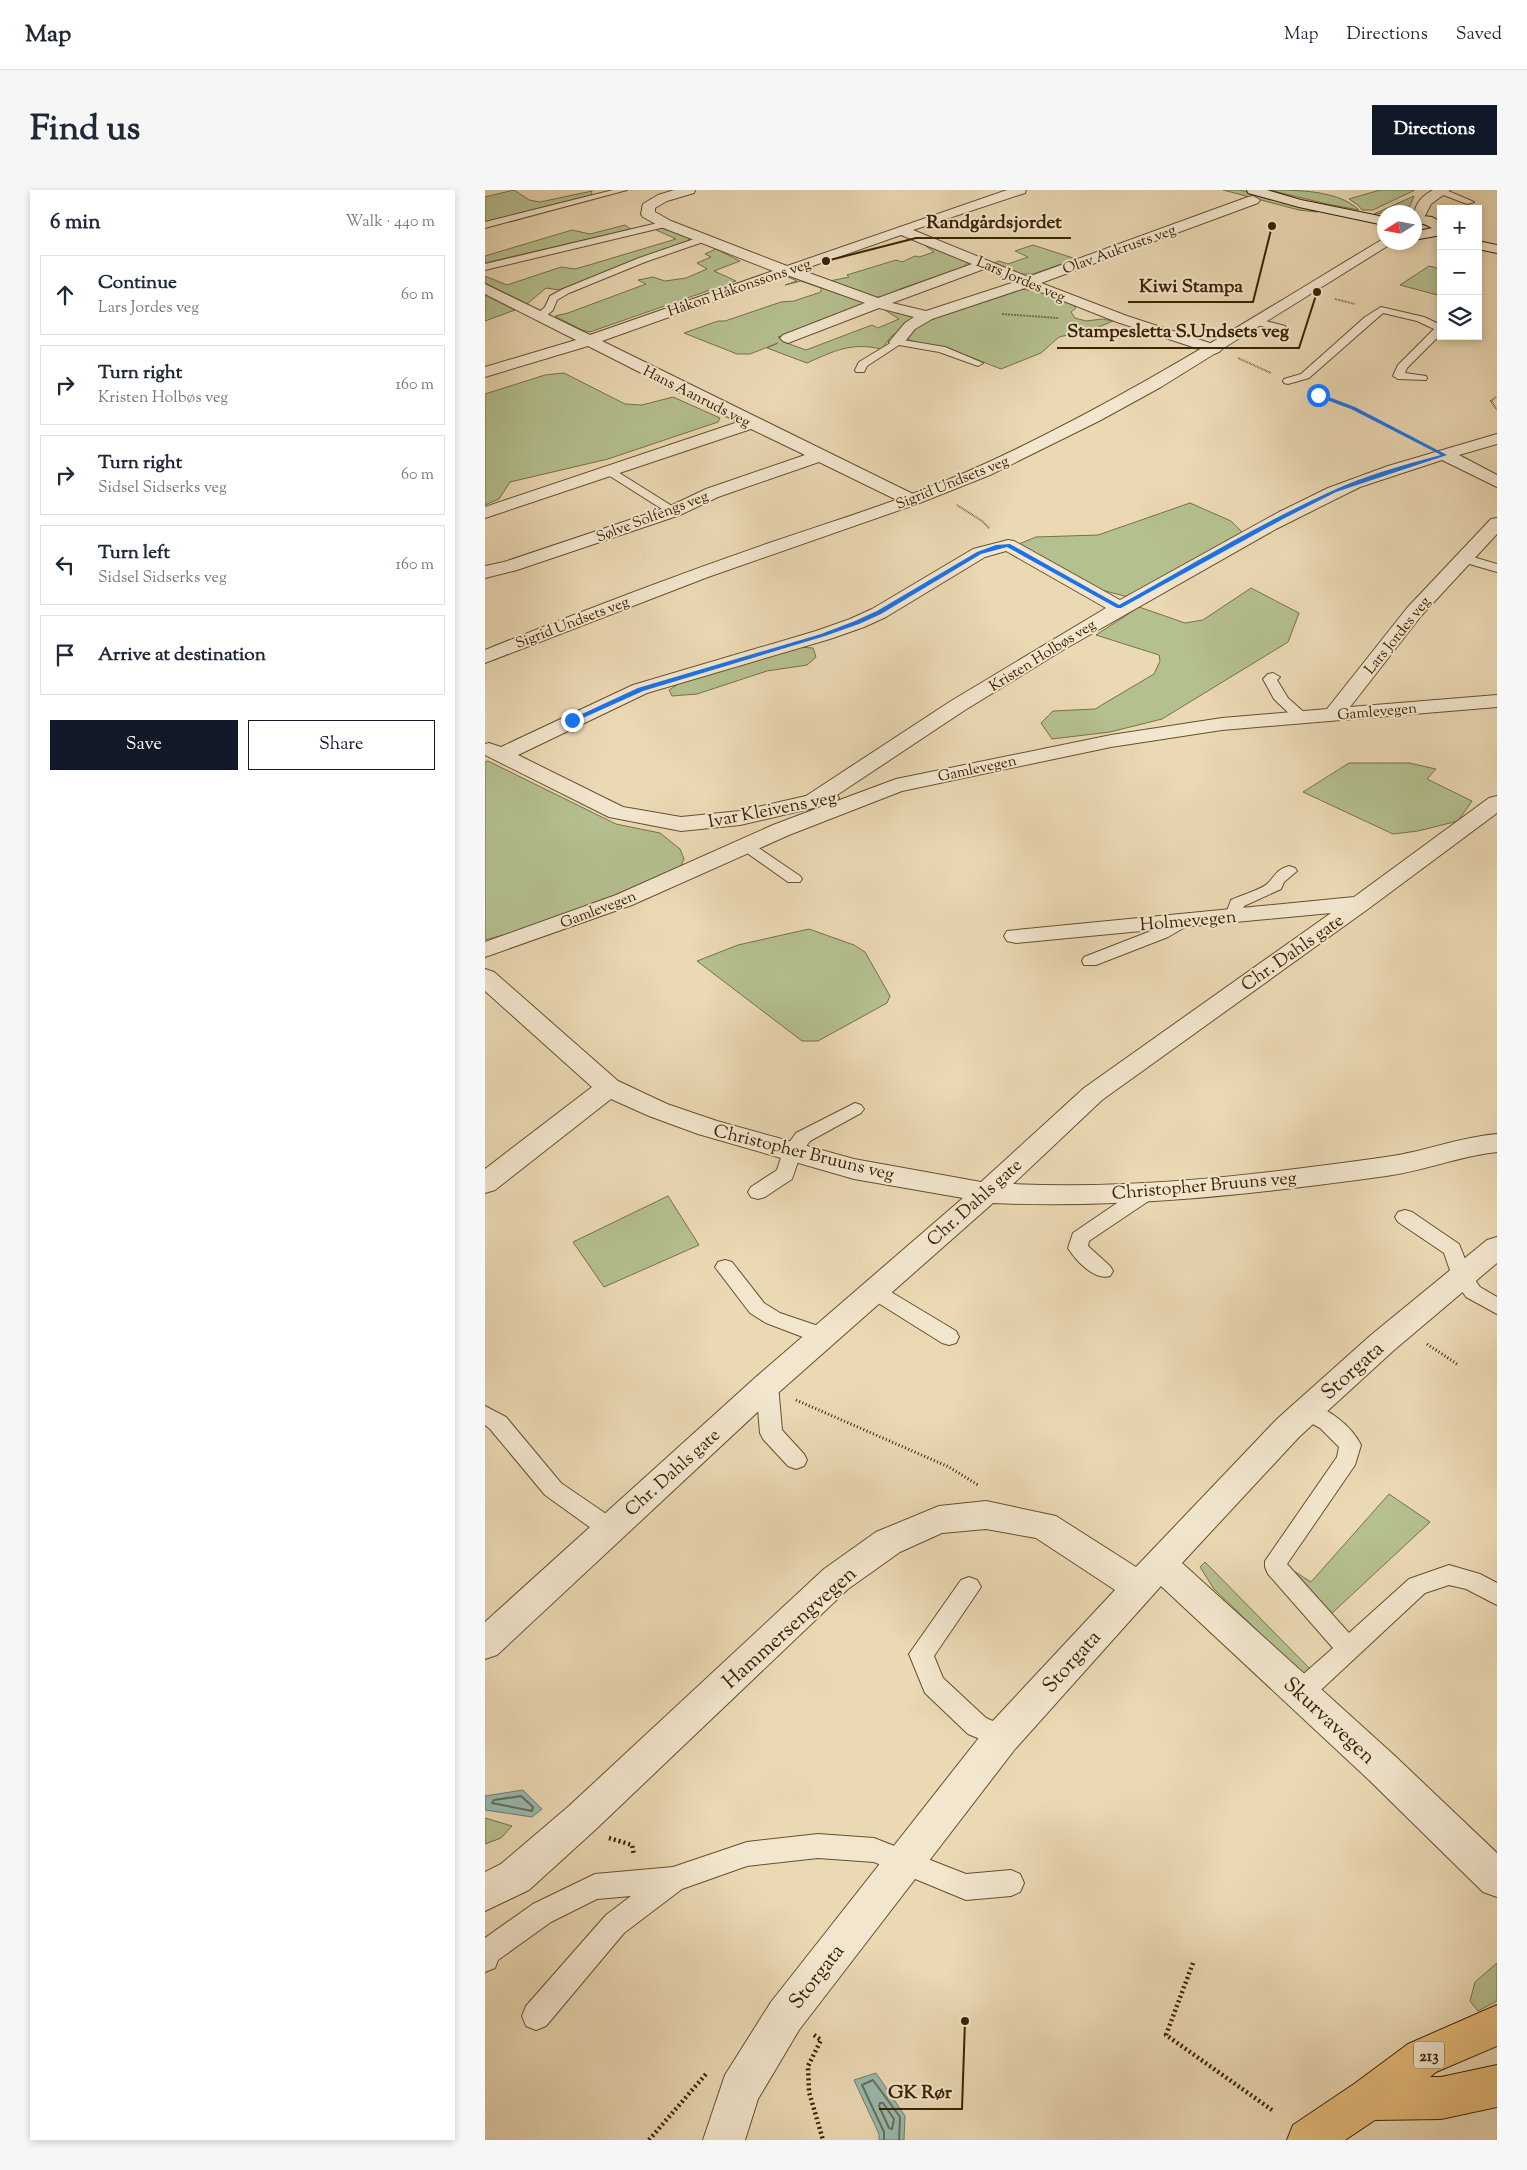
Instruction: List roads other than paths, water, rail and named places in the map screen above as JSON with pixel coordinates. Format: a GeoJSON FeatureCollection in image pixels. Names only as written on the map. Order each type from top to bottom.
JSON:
{"type":"FeatureCollection","features":[{"type":"Feature","properties":{"kind":"main road","name":"213"},"geometry":{"type":"LineString","coordinates":[[1308,2140],[1369,2099],[1422,2058],[1497,2025]]}},
{"type":"Feature","properties":{"kind":"main road"},"geometry":{"type":"LineString","coordinates":[[1369,2099],[1441,2098],[1497,2086]]}},
{"type":"Feature","properties":{"kind":"street"},"geometry":{"type":"LineString","coordinates":[[683,190],[655,201],[648,207],[643,216],[760,262],[823,282],[877,303],[927,316]]}},
{"type":"Feature","properties":{"kind":"street"},"geometry":{"type":"LineString","coordinates":[[990,190],[1013,192]]}},
{"type":"Feature","properties":{"kind":"street"},"geometry":{"type":"LineString","coordinates":[[1422,206],[1431,196],[1443,190]]}},
{"type":"Feature","properties":{"kind":"street","name":"Håkon Håkonssons veg"},"geometry":{"type":"LineString","coordinates":[[485,372],[588,341],[1013,192]]}},
{"type":"Feature","properties":{"kind":"street"},"geometry":{"type":"LineString","coordinates":[[1253,195],[1377,220]]}},
{"type":"Feature","properties":{"kind":"street","name":"Olav Aukrusts veg"},"geometry":{"type":"LineString","coordinates":[[897,342],[910,326],[927,316],[1028,282],[1253,195]]}},
{"type":"Feature","properties":{"kind":"street"},"geometry":{"type":"LineString","coordinates":[[1422,221],[1437,226]]}},
{"type":"Feature","properties":{"kind":"street","name":"Lars Jordes veg"},"geometry":{"type":"LineString","coordinates":[[901,230],[1111,316],[1214,349]]}},
{"type":"Feature","properties":{"kind":"street"},"geometry":{"type":"LineString","coordinates":[[1422,235],[1437,234]]}},
{"type":"Feature","properties":{"kind":"street"},"geometry":{"type":"LineString","coordinates":[[1482,246],[1497,249]]}},
{"type":"Feature","properties":{"kind":"street","name":"Sigrid Undsets veg"},"geometry":{"type":"LineString","coordinates":[[485,657],[558,627],[701,573],[911,500],[984,472],[1037,447],[1147,388],[1377,249]]}},
{"type":"Feature","properties":{"kind":"street"},"geometry":{"type":"LineString","coordinates":[[788,338],[877,303],[987,264]]}},
{"type":"Feature","properties":{"kind":"street","name":"Hans Aanruds veg"},"geometry":{"type":"LineString","coordinates":[[485,288],[752,423],[911,500]]}},
{"type":"Feature","properties":{"kind":"street"},"geometry":{"type":"LineString","coordinates":[[485,513],[752,423]]}},
{"type":"Feature","properties":{"kind":"street","name":"Kristen Holbøs veg"},"geometry":{"type":"LineString","coordinates":[[814,800],[884,752],[1119,607],[1281,518],[1335,491],[1405,466],[1497,439]]}},
{"type":"Feature","properties":{"kind":"street"},"geometry":{"type":"LineString","coordinates":[[1445,455],[1497,482]]}},
{"type":"Feature","properties":{"kind":"street","name":"Sølve Solfengs veg"},"geometry":{"type":"LineString","coordinates":[[485,572],[509,566],[674,511],[712,493],[819,456]]}},
{"type":"Feature","properties":{"kind":"street","name":"Lars Jordes veg"},"geometry":{"type":"LineString","coordinates":[[1334,714],[1414,612],[1497,523]]}},
{"type":"Feature","properties":{"kind":"street"},"geometry":{"type":"LineString","coordinates":[[493,751],[640,689],[823,635],[857,623],[979,553],[1008,545],[1119,607]]}},
{"type":"Feature","properties":{"kind":"street","name":"Gamlevegen"},"geometry":{"type":"LineString","coordinates":[[485,950],[624,900],[745,845],[896,786],[1111,741],[1222,724],[1497,701]]}},
{"type":"Feature","properties":{"kind":"street","name":"Ivar Kleivens veg"},"geometry":{"type":"LineString","coordinates":[[493,751],[617,812],[681,824],[740,818],[814,800],[896,786]]}},
{"type":"Feature","properties":{"kind":"street","name":"Chr. Dahls gate"},"geometry":{"type":"LineString","coordinates":[[485,1644],[767,1385],[987,1193],[1093,1094],[1360,904],[1497,803]]}},
{"type":"Feature","properties":{"kind":"street","name":"Holmevegen"},"geometry":{"type":"LineString","coordinates":[[1015,936],[1360,904]]}},
{"type":"Feature","properties":{"kind":"street","name":"Christopher Bruuns veg"},"geometry":{"type":"LineString","coordinates":[[485,977],[609,1087],[657,1110],[708,1128],[854,1169],[987,1193],[1033,1195],[1149,1191],[1261,1182],[1389,1166],[1473,1145],[1497,1142]]}},
{"type":"Feature","properties":{"kind":"street"},"geometry":{"type":"LineString","coordinates":[[485,1184],[609,1087]]}},
{"type":"Feature","properties":{"kind":"street","name":"Storgata"},"geometry":{"type":"LineString","coordinates":[[723,2140],[740,2090],[785,2016],[1002,1736],[1289,1428],[1382,1343],[1497,1247]]}},
{"type":"Feature","properties":{"kind":"street","name":"Hammersengvegen"},"geometry":{"type":"LineString","coordinates":[[485,1892],[515,1878],[604,1798],[837,1580],[888,1542],[939,1520],[986,1515],[996,1516],[1044,1526],[1150,1575]]}},
{"type":"Feature","properties":{"kind":"street","name":"Skurvavegen"},"geometry":{"type":"LineString","coordinates":[[1150,1575],[1300,1693],[1382,1768],[1497,1879]]}},
{"type":"Feature","properties":{"kind":"lane"},"geometry":{"type":"LineString","coordinates":[[485,225],[623,190]]}},
{"type":"Feature","properties":{"kind":"lane"},"geometry":{"type":"LineString","coordinates":[[1443,190],[1470,202]]}},
{"type":"Feature","properties":{"kind":"lane"},"geometry":{"type":"LineString","coordinates":[[485,266],[666,224]]}},
{"type":"Feature","properties":{"kind":"lane"},"geometry":{"type":"LineString","coordinates":[[540,316],[549,308],[553,298],[566,291],[642,260],[703,239]]}},
{"type":"Feature","properties":{"kind":"lane"},"geometry":{"type":"LineString","coordinates":[[1288,381],[1305,376],[1381,310],[1426,321],[1440,329],[1402,367],[1398,376],[1422,378]]}},
{"type":"Feature","properties":{"kind":"lane"},"geometry":{"type":"LineString","coordinates":[[1258,322],[1281,328]]}},
{"type":"Feature","properties":{"kind":"lane"},"geometry":{"type":"LineString","coordinates":[[860,370],[863,364],[897,342],[941,349],[978,363]]}},
{"type":"Feature","properties":{"kind":"lane"},"geometry":{"type":"LineString","coordinates":[[609,471],[674,511]]}},
{"type":"Feature","properties":{"kind":"lane"},"geometry":{"type":"LineString","coordinates":[[1463,558],[1497,568]]}},
{"type":"Feature","properties":{"kind":"lane"},"geometry":{"type":"LineString","coordinates":[[1273,677],[1270,680],[1281,700],[1301,717]]}},
{"type":"Feature","properties":{"kind":"lane"},"geometry":{"type":"LineString","coordinates":[[745,845],[795,879]]}},
{"type":"Feature","properties":{"kind":"lane"},"geometry":{"type":"LineString","coordinates":[[1233,916],[1237,903],[1275,886],[1277,880],[1289,872]]}},
{"type":"Feature","properties":{"kind":"lane"},"geometry":{"type":"LineString","coordinates":[[1090,962],[1162,933],[1186,920]]}},
{"type":"Feature","properties":{"kind":"lane"},"geometry":{"type":"LineString","coordinates":[[758,1192],[785,1174],[792,1151],[803,1137],[855,1109]]}},
{"type":"Feature","properties":{"kind":"lane"},"geometry":{"type":"LineString","coordinates":[[1103,1271],[1078,1248],[1080,1238],[1149,1191]]}},
{"type":"Feature","properties":{"kind":"lane"},"geometry":{"type":"LineString","coordinates":[[1405,1217],[1452,1249],[1462,1276],[1473,1292],[1497,1306]]}},
{"type":"Feature","properties":{"kind":"lane"},"geometry":{"type":"LineString","coordinates":[[725,1266],[742,1292],[757,1308],[773,1318],[823,1336]]}},
{"type":"Feature","properties":{"kind":"lane"},"geometry":{"type":"LineString","coordinates":[[874,1291],[949,1337]]}},
{"type":"Feature","properties":{"kind":"lane"},"geometry":{"type":"LineString","coordinates":[[767,1385],[771,1433],[796,1460]]}},
{"type":"Feature","properties":{"kind":"lane"},"geometry":{"type":"LineString","coordinates":[[1307,1411],[1328,1422],[1349,1445],[1347,1459],[1276,1561],[1276,1567],[1348,1649]]}},
{"type":"Feature","properties":{"kind":"lane"},"geometry":{"type":"LineString","coordinates":[[485,1414],[498,1423],[553,1489],[610,1529]]}},
{"type":"Feature","properties":{"kind":"lane"},"geometry":{"type":"LineString","coordinates":[[1300,1693],[1417,1586],[1449,1575],[1473,1581],[1497,1595]]}},
{"type":"Feature","properties":{"kind":"lane"},"geometry":{"type":"LineString","coordinates":[[969,1587],[921,1654],[934,1685],[977,1726],[1002,1736]]}},
{"type":"Feature","properties":{"kind":"lane"},"geometry":{"type":"LineString","coordinates":[[485,1959],[489,1951],[542,1913],[595,1887],[674,1879],[747,1854],[817,1846],[874,1850],[966,1887],[1011,1883]]}},
{"type":"Feature","properties":{"kind":"lane"},"geometry":{"type":"LineString","coordinates":[[536,2016],[615,1924],[674,1879]]}},
{"type":"Feature","properties":{"kind":"water"},"geometry":{"type":"Polygon","coordinates":[[[523,1790],[542,1809],[532,1817],[485,1810],[485,1796],[523,1790]]]}},
{"type":"Feature","properties":{"kind":"water"},"geometry":{"type":"Polygon","coordinates":[[[876,2073],[905,2116],[904,2140],[879,2140],[879,2134],[854,2080],[876,2073]]]}},
{"type":"Feature","properties":{"kind":"place","name":"Kiwi Stampa"},"geometry":{"type":"Point","coordinates":[1272,226]}},
{"type":"Feature","properties":{"kind":"place","name":"Randgårdsjordet"},"geometry":{"type":"Point","coordinates":[826,261]}},
{"type":"Feature","properties":{"kind":"place","name":"Stampesletta S.Undsets veg"},"geometry":{"type":"Point","coordinates":[1317,292]}},
{"type":"Feature","properties":{"kind":"place","name":"GK Rør"},"geometry":{"type":"Point","coordinates":[965,2021]}}]}
